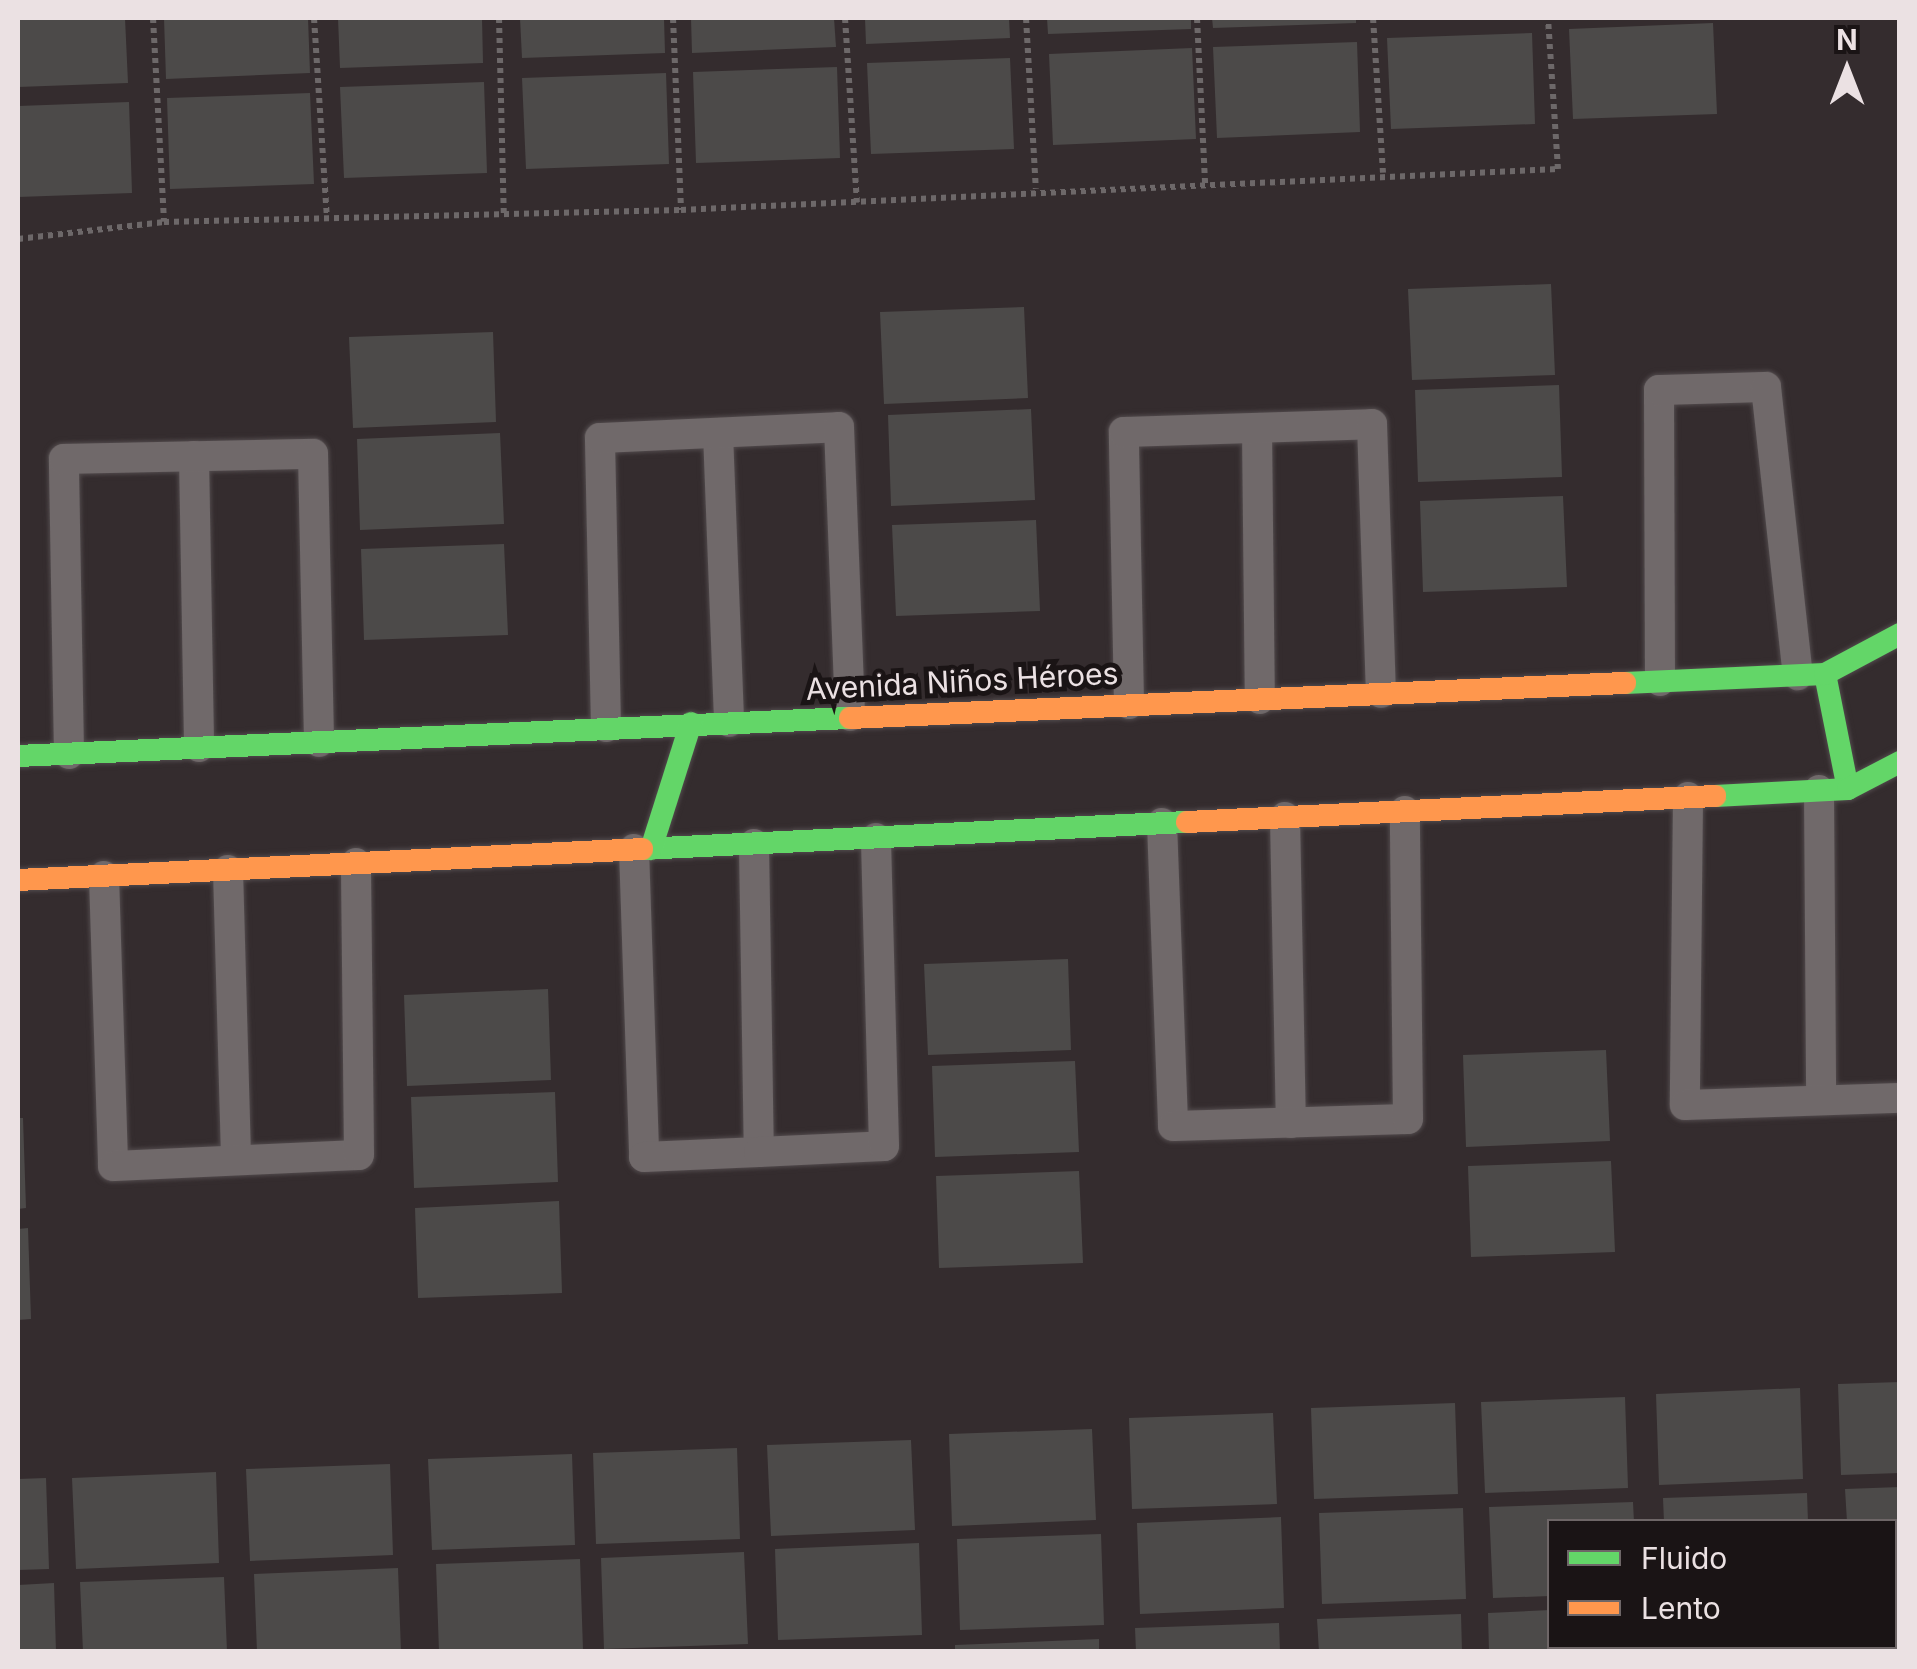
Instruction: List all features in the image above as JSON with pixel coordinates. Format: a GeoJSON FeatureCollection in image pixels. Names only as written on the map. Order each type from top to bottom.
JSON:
{"type":"FeatureCollection","features":[{"type":"Feature","properties":{"kind":"main road","name":"Avenida Niños Héroes"},"geometry":{"type":"LineString","coordinates":[[18,756],[1811,675],[1900,634]]}},
{"type":"Feature","properties":{"kind":"main road"},"geometry":{"type":"LineString","coordinates":[[1811,675],[1834,790]]}},
{"type":"Feature","properties":{"kind":"main road"},"geometry":{"type":"LineString","coordinates":[[642,849],[691,723]]}},
{"type":"Feature","properties":{"kind":"main road"},"geometry":{"type":"LineString","coordinates":[[18,880],[1834,790],[1900,762]]}},
{"type":"Feature","properties":{"kind":"lane"},"geometry":{"type":"LineString","coordinates":[[1660,681],[1659,390],[1766,387],[1811,675]]}},
{"type":"Feature","properties":{"kind":"lane"},"geometry":{"type":"LineString","coordinates":[[1129,704],[1124,432],[1372,424],[1381,693]]}},
{"type":"Feature","properties":{"kind":"lane"},"geometry":{"type":"LineString","coordinates":[[606,727],[600,438],[839,427],[850,716]]}},
{"type":"Feature","properties":{"kind":"lane"},"geometry":{"type":"LineString","coordinates":[[1257,428],[1260,698]]}},
{"type":"Feature","properties":{"kind":"lane"},"geometry":{"type":"LineString","coordinates":[[718,433],[728,722]]}},
{"type":"Feature","properties":{"kind":"lane"},"geometry":{"type":"LineString","coordinates":[[69,754],[64,459],[313,454],[318,742]]}},
{"type":"Feature","properties":{"kind":"lane"},"geometry":{"type":"LineString","coordinates":[[194,456],[199,747]]}},
{"type":"Feature","properties":{"kind":"lane"},"geometry":{"type":"LineString","coordinates":[[1821,1100],[1834,790]]}},
{"type":"Feature","properties":{"kind":"lane"},"geometry":{"type":"LineString","coordinates":[[1688,797],[1685,1106],[1900,1098]]}},
{"type":"Feature","properties":{"kind":"lane"},"geometry":{"type":"LineString","coordinates":[[1162,823],[1173,1126],[1408,1119],[1405,811]]}},
{"type":"Feature","properties":{"kind":"lane"},"geometry":{"type":"LineString","coordinates":[[1285,817],[1291,1123]]}},
{"type":"Feature","properties":{"kind":"lane"},"geometry":{"type":"LineString","coordinates":[[642,849],[644,1157],[759,1152],[884,1146],[876,838]]}},
{"type":"Feature","properties":{"kind":"lane"},"geometry":{"type":"LineString","coordinates":[[754,844],[759,1152]]}},
{"type":"Feature","properties":{"kind":"lane"},"geometry":{"type":"LineString","coordinates":[[104,876],[113,1166],[359,1155],[356,863]]}},
{"type":"Feature","properties":{"kind":"lane"},"geometry":{"type":"LineString","coordinates":[[228,870],[236,1160]]}},
{"type":"Feature","properties":{"kind":"path"},"geometry":{"type":"LineString","coordinates":[[153,18],[164,222]]}},
{"type":"Feature","properties":{"kind":"path"},"geometry":{"type":"LineString","coordinates":[[314,18],[328,217]]}},
{"type":"Feature","properties":{"kind":"path"},"geometry":{"type":"LineString","coordinates":[[499,18],[504,216]]}},
{"type":"Feature","properties":{"kind":"path"},"geometry":{"type":"LineString","coordinates":[[674,18],[681,210]]}},
{"type":"Feature","properties":{"kind":"path"},"geometry":{"type":"LineString","coordinates":[[845,18],[857,204]]}},
{"type":"Feature","properties":{"kind":"path"},"geometry":{"type":"LineString","coordinates":[[1026,18],[1036,189]]}},
{"type":"Feature","properties":{"kind":"path"},"geometry":{"type":"LineString","coordinates":[[1197,18],[1205,184]]}},
{"type":"Feature","properties":{"kind":"path"},"geometry":{"type":"LineString","coordinates":[[1373,18],[1383,173]]}},
{"type":"Feature","properties":{"kind":"path"},"geometry":{"type":"LineString","coordinates":[[18,238],[164,222],[857,204],[1036,189],[1558,169],[1548,18]]}},
{"type":"Feature","properties":{"kind":"building"},"geometry":{"type":"Polygon","coordinates":[[[18,18],[125,18],[128,83],[18,87],[18,18]]]}},
{"type":"Feature","properties":{"kind":"building"},"geometry":{"type":"Polygon","coordinates":[[[164,18],[308,18],[310,73],[166,79],[164,18]]]}},
{"type":"Feature","properties":{"kind":"building"},"geometry":{"type":"Polygon","coordinates":[[[338,18],[482,18],[483,63],[340,68],[338,18]]]}},
{"type":"Feature","properties":{"kind":"building"},"geometry":{"type":"Polygon","coordinates":[[[520,18],[664,18],[665,53],[522,58],[520,18]]]}},
{"type":"Feature","properties":{"kind":"building"},"geometry":{"type":"Polygon","coordinates":[[[691,18],[834,18],[836,47],[692,53],[691,18]]]}},
{"type":"Feature","properties":{"kind":"building"},"geometry":{"type":"Polygon","coordinates":[[[865,18],[1009,18],[1010,38],[866,44],[865,18]]]}},
{"type":"Feature","properties":{"kind":"building"},"geometry":{"type":"Polygon","coordinates":[[[1047,18],[1191,18],[1191,29],[1048,34],[1047,18]]]}},
{"type":"Feature","properties":{"kind":"building"},"geometry":{"type":"Polygon","coordinates":[[[1212,18],[1356,18],[1356,23],[1213,28],[1212,18]]]}},
{"type":"Feature","properties":{"kind":"building"},"geometry":{"type":"Polygon","coordinates":[[[1713,23],[1717,114],[1573,119],[1569,29],[1713,23]]]}},
{"type":"Feature","properties":{"kind":"building"},"geometry":{"type":"Polygon","coordinates":[[[1532,33],[1535,124],[1391,129],[1387,38],[1532,33]]]}},
{"type":"Feature","properties":{"kind":"building"},"geometry":{"type":"Polygon","coordinates":[[[1357,42],[1360,132],[1217,138],[1213,47],[1357,42]]]}},
{"type":"Feature","properties":{"kind":"building"},"geometry":{"type":"Polygon","coordinates":[[[1192,48],[1196,139],[1053,145],[1049,54],[1192,48]]]}},
{"type":"Feature","properties":{"kind":"building"},"geometry":{"type":"Polygon","coordinates":[[[1010,58],[1014,149],[871,154],[867,63],[1010,58]]]}},
{"type":"Feature","properties":{"kind":"building"},"geometry":{"type":"Polygon","coordinates":[[[837,67],[840,158],[696,163],[693,72],[837,67]]]}},
{"type":"Feature","properties":{"kind":"building"},"geometry":{"type":"Polygon","coordinates":[[[666,73],[669,164],[526,169],[522,78],[666,73]]]}},
{"type":"Feature","properties":{"kind":"building"},"geometry":{"type":"Polygon","coordinates":[[[484,82],[487,173],[344,178],[340,87],[484,82]]]}},
{"type":"Feature","properties":{"kind":"building"},"geometry":{"type":"Polygon","coordinates":[[[310,93],[314,184],[170,189],[167,98],[310,93]]]}},
{"type":"Feature","properties":{"kind":"building"},"geometry":{"type":"Polygon","coordinates":[[[129,102],[132,193],[18,197],[18,106],[129,102]]]}},
{"type":"Feature","properties":{"kind":"building"},"geometry":{"type":"Polygon","coordinates":[[[1551,284],[1555,375],[1412,380],[1408,289],[1551,284]]]}},
{"type":"Feature","properties":{"kind":"building"},"geometry":{"type":"Polygon","coordinates":[[[1024,307],[1028,398],[884,404],[880,312],[1024,307]]]}},
{"type":"Feature","properties":{"kind":"building"},"geometry":{"type":"Polygon","coordinates":[[[493,332],[496,422],[353,428],[349,337],[493,332]]]}},
{"type":"Feature","properties":{"kind":"building"},"geometry":{"type":"Polygon","coordinates":[[[1559,385],[1562,477],[1418,482],[1415,390],[1559,385]]]}},
{"type":"Feature","properties":{"kind":"building"},"geometry":{"type":"Polygon","coordinates":[[[1031,409],[1035,500],[891,506],[888,415],[1031,409]]]}},
{"type":"Feature","properties":{"kind":"building"},"geometry":{"type":"Polygon","coordinates":[[[500,433],[504,524],[360,530],[357,439],[500,433]]]}},
{"type":"Feature","properties":{"kind":"building"},"geometry":{"type":"Polygon","coordinates":[[[1563,496],[1567,587],[1423,592],[1420,501],[1563,496]]]}},
{"type":"Feature","properties":{"kind":"building"},"geometry":{"type":"Polygon","coordinates":[[[1036,520],[1040,611],[896,616],[892,525],[1036,520]]]}},
{"type":"Feature","properties":{"kind":"building"},"geometry":{"type":"Polygon","coordinates":[[[504,544],[508,635],[364,640],[361,549],[504,544]]]}},
{"type":"Feature","properties":{"kind":"building"},"geometry":{"type":"Polygon","coordinates":[[[1068,959],[1071,1050],[928,1055],[924,964],[1068,959]]]}},
{"type":"Feature","properties":{"kind":"building"},"geometry":{"type":"Polygon","coordinates":[[[548,989],[551,1080],[407,1086],[404,995],[548,989]]]}},
{"type":"Feature","properties":{"kind":"building"},"geometry":{"type":"Polygon","coordinates":[[[1606,1050],[1610,1141],[1466,1147],[1463,1055],[1606,1050]]]}},
{"type":"Feature","properties":{"kind":"building"},"geometry":{"type":"Polygon","coordinates":[[[1075,1061],[1079,1152],[935,1157],[932,1066],[1075,1061]]]}},
{"type":"Feature","properties":{"kind":"building"},"geometry":{"type":"Polygon","coordinates":[[[555,1092],[558,1182],[414,1188],[411,1097],[555,1092]]]}},
{"type":"Feature","properties":{"kind":"building"},"geometry":{"type":"Polygon","coordinates":[[[18,1118],[23,1118],[26,1208],[18,1209],[18,1118]]]}},
{"type":"Feature","properties":{"kind":"building"},"geometry":{"type":"Polygon","coordinates":[[[1611,1161],[1615,1252],[1471,1257],[1468,1166],[1611,1161]]]}},
{"type":"Feature","properties":{"kind":"building"},"geometry":{"type":"Polygon","coordinates":[[[1079,1171],[1083,1263],[939,1268],[936,1176],[1079,1171]]]}},
{"type":"Feature","properties":{"kind":"building"},"geometry":{"type":"Polygon","coordinates":[[[559,1201],[562,1293],[418,1298],[415,1208],[559,1201]]]}},
{"type":"Feature","properties":{"kind":"building"},"geometry":{"type":"Polygon","coordinates":[[[28,1228],[31,1319],[18,1320],[18,1229],[28,1228]]]}},
{"type":"Feature","properties":{"kind":"building"},"geometry":{"type":"Polygon","coordinates":[[[1900,1382],[1900,1473],[1841,1475],[1838,1384],[1900,1382]]]}},
{"type":"Feature","properties":{"kind":"building"},"geometry":{"type":"Polygon","coordinates":[[[1800,1388],[1803,1479],[1659,1485],[1656,1394],[1800,1388]]]}},
{"type":"Feature","properties":{"kind":"building"},"geometry":{"type":"Polygon","coordinates":[[[1625,1397],[1628,1488],[1485,1493],[1481,1402],[1625,1397]]]}},
{"type":"Feature","properties":{"kind":"building"},"geometry":{"type":"Polygon","coordinates":[[[1455,1403],[1458,1494],[1314,1499],[1311,1408],[1455,1403]]]}},
{"type":"Feature","properties":{"kind":"building"},"geometry":{"type":"Polygon","coordinates":[[[1273,1413],[1277,1504],[1132,1509],[1129,1418],[1273,1413]]]}},
{"type":"Feature","properties":{"kind":"building"},"geometry":{"type":"Polygon","coordinates":[[[1092,1429],[1096,1520],[952,1526],[949,1434],[1092,1429]]]}},
{"type":"Feature","properties":{"kind":"building"},"geometry":{"type":"Polygon","coordinates":[[[911,1440],[915,1530],[771,1536],[767,1445],[911,1440]]]}},
{"type":"Feature","properties":{"kind":"building"},"geometry":{"type":"Polygon","coordinates":[[[737,1448],[740,1539],[596,1544],[593,1453],[737,1448]]]}},
{"type":"Feature","properties":{"kind":"building"},"geometry":{"type":"Polygon","coordinates":[[[572,1454],[575,1545],[432,1550],[428,1459],[572,1454]]]}},
{"type":"Feature","properties":{"kind":"building"},"geometry":{"type":"Polygon","coordinates":[[[390,1464],[393,1555],[250,1561],[246,1469],[390,1464]]]}},
{"type":"Feature","properties":{"kind":"building"},"geometry":{"type":"Polygon","coordinates":[[[216,1472],[219,1563],[76,1569],[72,1478],[216,1472]]]}},
{"type":"Feature","properties":{"kind":"building"},"geometry":{"type":"Polygon","coordinates":[[[46,1478],[49,1569],[18,1570],[18,1479],[46,1478]]]}},
{"type":"Feature","properties":{"kind":"building"},"geometry":{"type":"Polygon","coordinates":[[[1900,1487],[1900,1578],[1897,1519],[1847,1519],[1845,1489],[1900,1487]]]}},
{"type":"Feature","properties":{"kind":"building"},"geometry":{"type":"Polygon","coordinates":[[[1807,1493],[1808,1519],[1664,1519],[1663,1498],[1807,1493]]]}},
{"type":"Feature","properties":{"kind":"building"},"geometry":{"type":"Polygon","coordinates":[[[1633,1502],[1634,1519],[1547,1519],[1547,1596],[1493,1598],[1489,1507],[1633,1502]]]}},
{"type":"Feature","properties":{"kind":"building"},"geometry":{"type":"Polygon","coordinates":[[[1463,1508],[1466,1599],[1322,1604],[1319,1513],[1463,1508]]]}},
{"type":"Feature","properties":{"kind":"building"},"geometry":{"type":"Polygon","coordinates":[[[1281,1517],[1284,1608],[1140,1614],[1137,1523],[1281,1517]]]}},
{"type":"Feature","properties":{"kind":"building"},"geometry":{"type":"Polygon","coordinates":[[[1101,1534],[1104,1625],[960,1630],[957,1539],[1101,1534]]]}},
{"type":"Feature","properties":{"kind":"building"},"geometry":{"type":"Polygon","coordinates":[[[919,1543],[922,1635],[778,1640],[775,1549],[919,1543]]]}},
{"type":"Feature","properties":{"kind":"building"},"geometry":{"type":"Polygon","coordinates":[[[744,1552],[748,1644],[604,1649],[601,1558],[744,1552]]]}},
{"type":"Feature","properties":{"kind":"building"},"geometry":{"type":"Polygon","coordinates":[[[580,1559],[583,1650],[439,1652],[436,1564],[580,1559]]]}},
{"type":"Feature","properties":{"kind":"building"},"geometry":{"type":"Polygon","coordinates":[[[398,1568],[401,1652],[257,1652],[254,1574],[398,1568]]]}},
{"type":"Feature","properties":{"kind":"building"},"geometry":{"type":"Polygon","coordinates":[[[224,1577],[227,1652],[83,1652],[80,1582],[224,1577]]]}},
{"type":"Feature","properties":{"kind":"building"},"geometry":{"type":"Polygon","coordinates":[[[54,1583],[56,1652],[18,1652],[18,1585],[54,1583]]]}},
{"type":"Feature","properties":{"kind":"building"},"geometry":{"type":"Polygon","coordinates":[[[1547,1610],[1547,1649],[1633,1652],[1489,1652],[1488,1613],[1547,1610]]]}},
{"type":"Feature","properties":{"kind":"building"},"geometry":{"type":"Polygon","coordinates":[[[1461,1614],[1462,1652],[1319,1652],[1317,1619],[1461,1614]]]}},
{"type":"Feature","properties":{"kind":"building"},"geometry":{"type":"Polygon","coordinates":[[[1897,1622],[1900,1652],[1846,1652],[1897,1649],[1897,1622]]]}},
{"type":"Feature","properties":{"kind":"building"},"geometry":{"type":"Polygon","coordinates":[[[1279,1623],[1280,1652],[1136,1652],[1135,1628],[1279,1623]]]}},
{"type":"Feature","properties":{"kind":"building"},"geometry":{"type":"Polygon","coordinates":[[[1099,1639],[1099,1652],[955,1652],[955,1645],[1099,1639]]]}},
{"type":"Feature","properties":{"kind":"building"},"geometry":{"type":"Polygon","coordinates":[[[1808,1649],[1808,1652],[1664,1652],[1808,1649]]]}},
{"type":"Feature","properties":{"kind":"traffic: fast"},"geometry":{"type":"LineString","coordinates":[[1625,683],[1825,674],[1900,634]]}},
{"type":"Feature","properties":{"kind":"traffic: fast"},"geometry":{"type":"LineString","coordinates":[[1825,674],[1848,789]]}},
{"type":"Feature","properties":{"kind":"traffic: fast"},"geometry":{"type":"LineString","coordinates":[[18,756],[850,718]]}},
{"type":"Feature","properties":{"kind":"traffic: fast"},"geometry":{"type":"LineString","coordinates":[[651,849],[691,723]]}},
{"type":"Feature","properties":{"kind":"traffic: fast"},"geometry":{"type":"LineString","coordinates":[[1715,796],[1848,789],[1900,762]]}},
{"type":"Feature","properties":{"kind":"traffic: fast"},"geometry":{"type":"LineString","coordinates":[[642,849],[1187,822]]}},
{"type":"Feature","properties":{"kind":"traffic: slow"},"geometry":{"type":"LineString","coordinates":[[850,718],[1625,683]]}},
{"type":"Feature","properties":{"kind":"traffic: slow"},"geometry":{"type":"LineString","coordinates":[[1187,822],[1715,796]]}},
{"type":"Feature","properties":{"kind":"traffic: slow"},"geometry":{"type":"LineString","coordinates":[[18,880],[642,849]]}}]}
